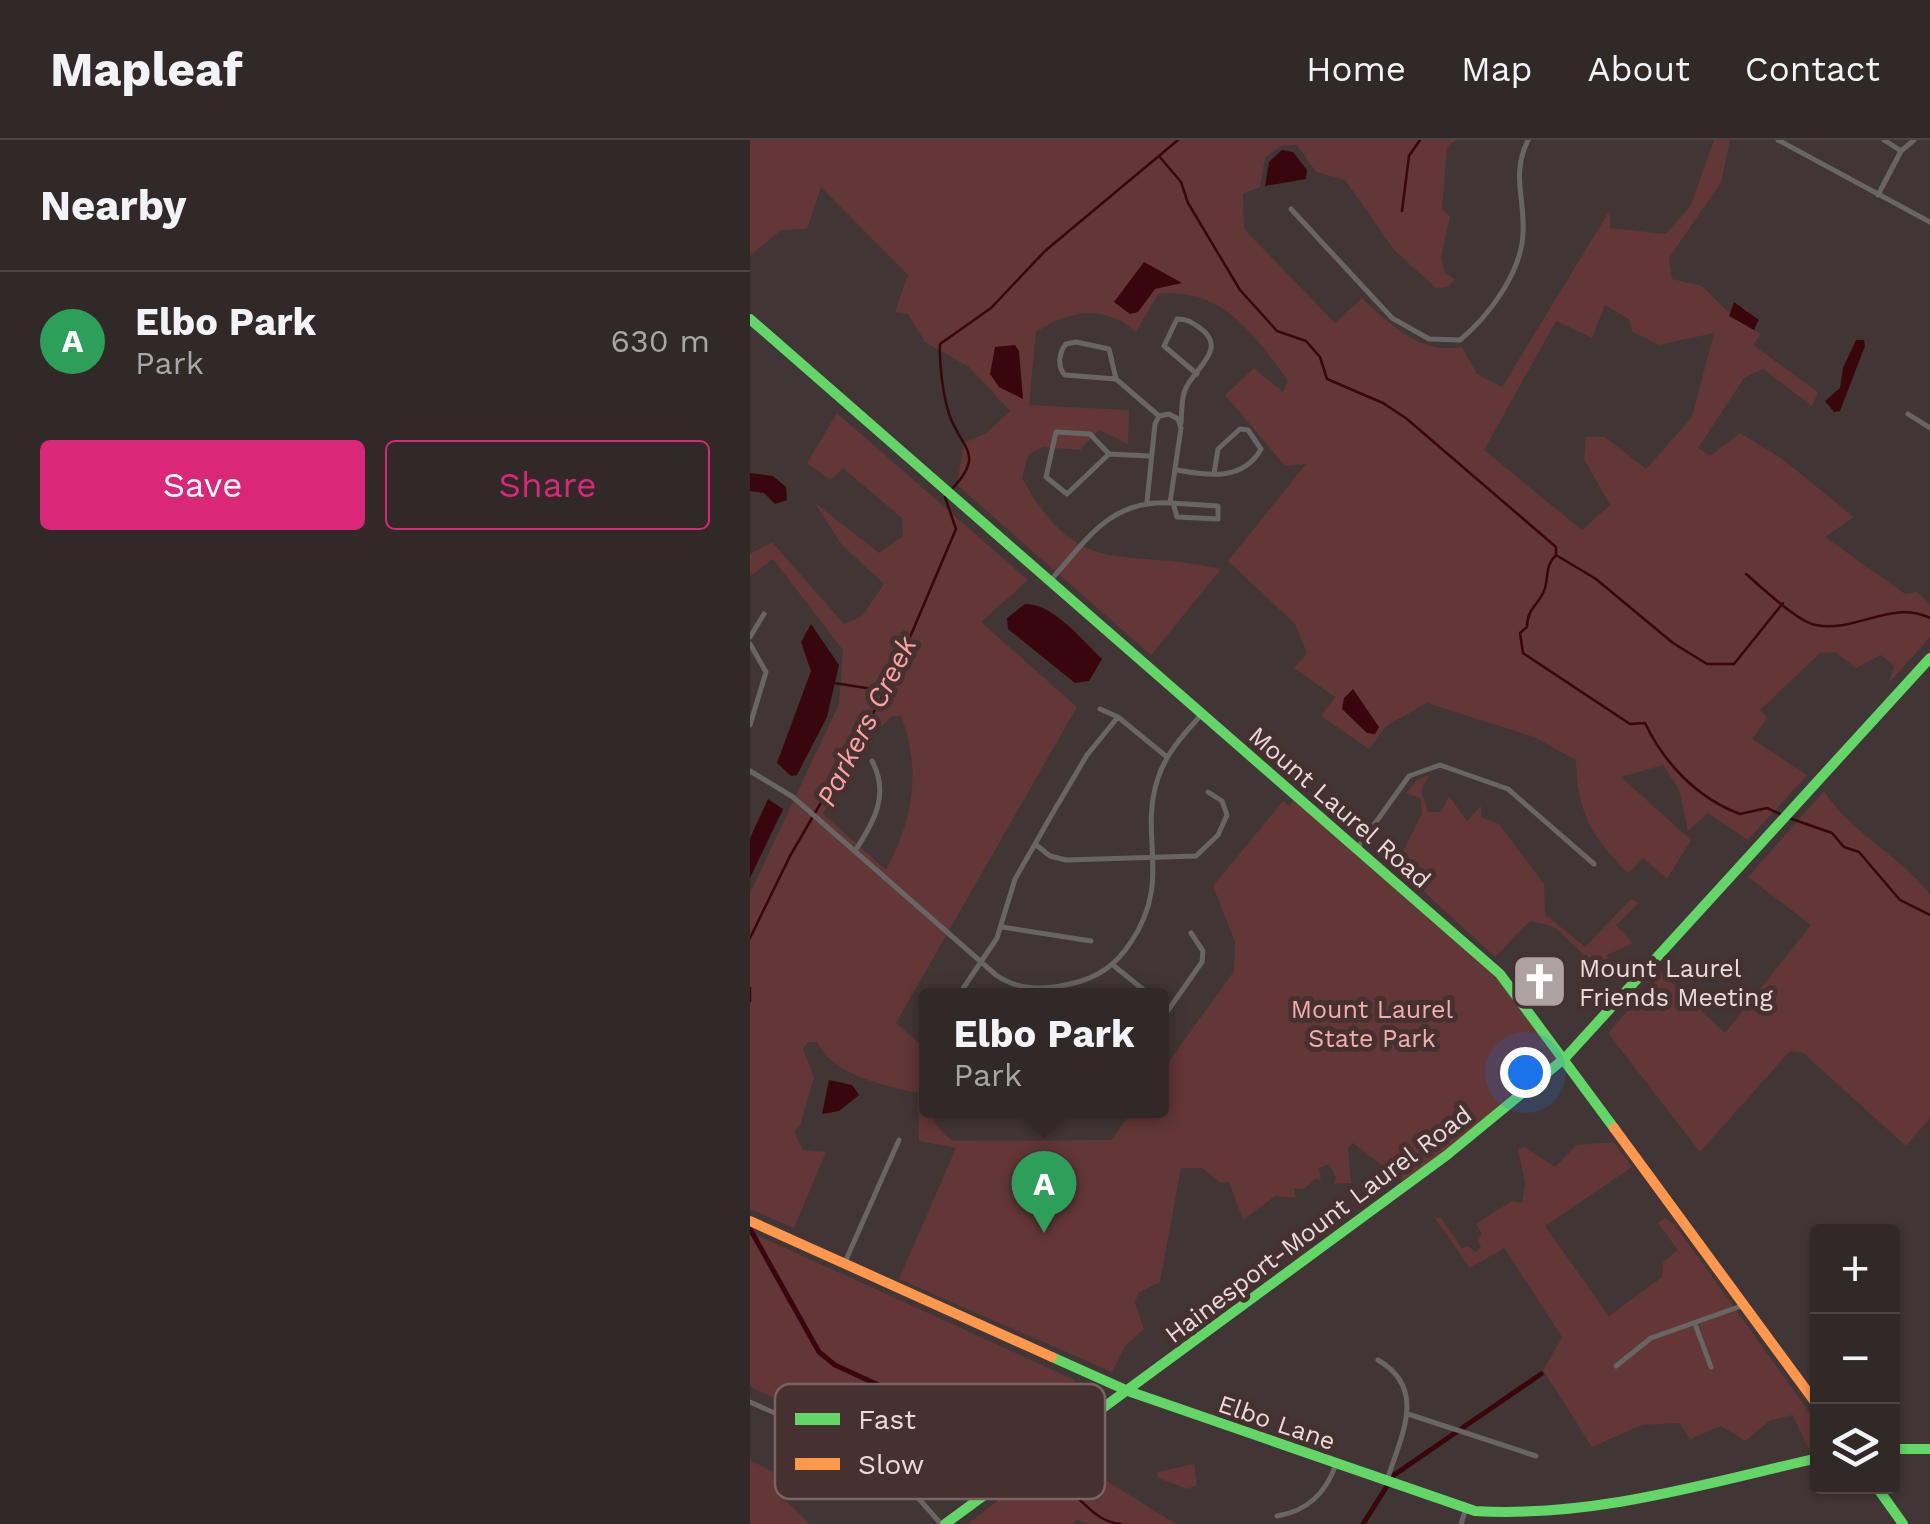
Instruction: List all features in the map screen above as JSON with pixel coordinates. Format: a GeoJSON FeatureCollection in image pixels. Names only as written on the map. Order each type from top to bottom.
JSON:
{"type":"FeatureCollection","features":[{"type":"Feature","properties":{"kind":"main road","name":"Mount Laurel Road"},"geometry":{"type":"LineString","coordinates":[[750,318],[1500,974],[1817,1404]]}},
{"type":"Feature","properties":{"kind":"main road","name":"Hainesport-Mount Laurel Road"},"geometry":{"type":"LineString","coordinates":[[1105,1407],[1436,1163],[1565,1058],[1930,658]]}},
{"type":"Feature","properties":{"kind":"main road","name":"Elbo Lane"},"geometry":{"type":"LineString","coordinates":[[750,1221],[1128,1390],[1466,1508],[1506,1516],[1570,1512],[1810,1460]]}},
{"type":"Feature","properties":{"kind":"main road"},"geometry":{"type":"LineString","coordinates":[[1900,1449],[1930,1449]]}},
{"type":"Feature","properties":{"kind":"main road"},"geometry":{"type":"LineString","coordinates":[[1881,1494],[1902,1524]]}},
{"type":"Feature","properties":{"kind":"main road","name":"Hainesport-Mount Laurel Road"},"geometry":{"type":"LineString","coordinates":[[943,1524],[978,1499]]}},
{"type":"Feature","properties":{"kind":"street"},"geometry":{"type":"LineString","coordinates":[[1291,210],[1392,318],[1429,339],[1460,340],[1483,322],[1519,256],[1524,234],[1518,162],[1528,140]]}},
{"type":"Feature","properties":{"kind":"street"},"geometry":{"type":"LineString","coordinates":[[1778,140],[1930,222]]}},
{"type":"Feature","properties":{"kind":"street"},"geometry":{"type":"LineString","coordinates":[[1884,140],[1901,151]]}},
{"type":"Feature","properties":{"kind":"street"},"geometry":{"type":"LineString","coordinates":[[1878,195],[1901,151],[1914,140]]}},
{"type":"Feature","properties":{"kind":"street"},"geometry":{"type":"LineString","coordinates":[[1050,581],[1116,512],[1146,502],[1172,503],[1218,506],[1218,519],[1177,517],[1172,503],[1184,394],[1211,354],[1211,340],[1186,319],[1177,320],[1164,346],[1197,374]]}},
{"type":"Feature","properties":{"kind":"street"},"geometry":{"type":"LineString","coordinates":[[1116,379],[1064,375],[1060,368],[1063,348],[1076,342],[1109,349],[1116,379],[1159,416],[1174,416],[1180,426]]}},
{"type":"Feature","properties":{"kind":"street"},"geometry":{"type":"LineString","coordinates":[[1908,414],[1930,428]]}},
{"type":"Feature","properties":{"kind":"street"},"geometry":{"type":"LineString","coordinates":[[1146,502],[1159,416]]}},
{"type":"Feature","properties":{"kind":"street"},"geometry":{"type":"LineString","coordinates":[[1177,470],[1214,474],[1238,472],[1260,454],[1261,445],[1248,430],[1240,429],[1218,448],[1214,474]]}},
{"type":"Feature","properties":{"kind":"street"},"geometry":{"type":"LineString","coordinates":[[1109,454],[1068,494],[1046,477],[1056,432],[1090,434],[1109,454],[1150,456]]}},
{"type":"Feature","properties":{"kind":"street"},"geometry":{"type":"LineString","coordinates":[[750,726],[766,672],[750,640],[764,614]]}},
{"type":"Feature","properties":{"kind":"street"},"geometry":{"type":"LineString","coordinates":[[1100,708],[1118,717],[1167,757]]}},
{"type":"Feature","properties":{"kind":"street"},"geometry":{"type":"LineString","coordinates":[[1046,988],[1088,980],[1113,965],[1150,909],[1154,796],[1167,757],[1202,714]]}},
{"type":"Feature","properties":{"kind":"street"},"geometry":{"type":"LineString","coordinates":[[963,988],[1002,927],[1013,885],[1035,844],[1087,755],[1118,717]]}},
{"type":"Feature","properties":{"kind":"street"},"geometry":{"type":"LineString","coordinates":[[855,851],[882,794],[880,776],[872,762]]}},
{"type":"Feature","properties":{"kind":"street"},"geometry":{"type":"LineString","coordinates":[[1358,848],[1409,776],[1440,764],[1508,789],[1594,864]]}},
{"type":"Feature","properties":{"kind":"street"},"geometry":{"type":"LineString","coordinates":[[750,771],[786,791],[1003,980],[1037,988]]}},
{"type":"Feature","properties":{"kind":"street"},"geometry":{"type":"LineString","coordinates":[[1035,844],[1062,859],[1154,860],[1196,856],[1212,842],[1227,811],[1222,800],[1208,792]]}},
{"type":"Feature","properties":{"kind":"street"},"geometry":{"type":"LineString","coordinates":[[1002,927],[1091,941]]}},
{"type":"Feature","properties":{"kind":"street"},"geometry":{"type":"LineString","coordinates":[[1169,1009],[1202,962],[1202,951],[1191,934]]}},
{"type":"Feature","properties":{"kind":"street"},"geometry":{"type":"LineString","coordinates":[[1113,965],[1142,988]]}},
{"type":"Feature","properties":{"kind":"street"},"geometry":{"type":"LineString","coordinates":[[846,1262],[899,1140]]}},
{"type":"Feature","properties":{"kind":"street"},"geometry":{"type":"LineString","coordinates":[[1616,1366],[1651,1338],[1744,1305]]}},
{"type":"Feature","properties":{"kind":"street"},"geometry":{"type":"LineString","coordinates":[[1695,1324],[1711,1367]]}},
{"type":"Feature","properties":{"kind":"street"},"geometry":{"type":"LineString","coordinates":[[1378,1360],[1402,1380],[1410,1399],[1387,1480]]}},
{"type":"Feature","properties":{"kind":"street"},"geometry":{"type":"LineString","coordinates":[[750,1402],[775,1413]]}},
{"type":"Feature","properties":{"kind":"street"},"geometry":{"type":"LineString","coordinates":[[1408,1414],[1536,1456]]}},
{"type":"Feature","properties":{"kind":"street"},"geometry":{"type":"LineString","coordinates":[[1277,1516],[1297,1512],[1322,1493],[1336,1464]]}},
{"type":"Feature","properties":{"kind":"street"},"geometry":{"type":"LineString","coordinates":[[920,1499],[943,1524]]}},
{"type":"Feature","properties":{"kind":"street"},"geometry":{"type":"LineString","coordinates":[[1461,1524],[1466,1508]]}},
{"type":"Feature","properties":{"kind":"green space"},"geometry":{"type":"Polygon","coordinates":[[[750,140],[1456,140],[1447,147],[1442,209],[1450,217],[1441,257],[1445,273],[1455,279],[1447,287],[1436,288],[1395,251],[1345,180],[1316,172],[1297,145],[1280,146],[1265,158],[1260,187],[1243,194],[1244,229],[1335,323],[1362,298],[1419,342],[1462,347],[1477,374],[1502,387],[1610,210],[1610,228],[1666,234],[1691,205],[1714,140],[1730,140],[1721,182],[1669,258],[1672,279],[1702,286],[1728,312],[1745,308],[1759,322],[1754,330],[1761,334],[1753,345],[1818,392],[1812,406],[1763,369],[1744,378],[1698,448],[1710,456],[1740,433],[1781,458],[1854,517],[1825,537],[1905,594],[1917,592],[1930,605],[1930,637],[1888,684],[1894,666],[1881,655],[1856,668],[1835,652],[1820,653],[1760,710],[1767,718],[1752,739],[1807,775],[1748,840],[1708,813],[1688,831],[1679,789],[1663,765],[1621,777],[1691,840],[1667,879],[1643,858],[1628,873],[1604,847],[1583,809],[1576,760],[1534,737],[1427,703],[1386,726],[1369,749],[1321,716],[1335,697],[1294,668],[1307,653],[1295,624],[1228,561],[1306,464],[1285,466],[1225,395],[1254,368],[1283,392],[1288,381],[1234,317],[1200,298],[1158,294],[1136,332],[1112,317],[1086,313],[1061,319],[1036,332],[1029,405],[1129,410],[1128,444],[1099,430],[1080,450],[1043,447],[1028,455],[1022,478],[1043,511],[1063,533],[1105,554],[1221,569],[1151,655],[957,485],[964,443],[986,433],[1010,411],[969,367],[925,342],[908,314],[895,312],[908,275],[821,187],[807,229],[781,230],[750,256],[750,140]],[[1605,305],[1592,338],[1556,321],[1484,450],[1582,530],[1610,505],[1584,459],[1586,437],[1605,437],[1646,469],[1692,417],[1714,333],[1659,345],[1632,331],[1629,319],[1605,305]]]}},
{"type":"Feature","properties":{"kind":"green space","name":"Mount Laurel State Park"},"geometry":{"type":"Polygon","coordinates":[[[837,413],[1028,580],[981,622],[1077,707],[896,1023],[919,1043],[919,1118],[933,1118],[953,1141],[1111,1140],[1128,1118],[1169,1118],[1169,1061],[1234,971],[1235,942],[1213,886],[1283,801],[1289,806],[1296,796],[1500,974],[1565,1058],[1407,1185],[1353,1143],[1348,1147],[1351,1183],[1334,1184],[1336,1178],[1329,1164],[1319,1168],[1321,1181],[1317,1178],[1304,1189],[1294,1188],[1296,1198],[1275,1196],[1243,1220],[1229,1182],[1219,1182],[1202,1168],[1181,1168],[1160,1282],[1138,1293],[1135,1303],[1144,1329],[1125,1346],[1112,1372],[899,1279],[956,1148],[919,1141],[918,1093],[847,1071],[825,1054],[817,1042],[808,1042],[803,1049],[814,1077],[800,1126],[794,1131],[803,1150],[826,1152],[794,1228],[750,1209],[750,893],[839,704],[843,650],[773,559],[750,576],[750,554],[772,542],[844,624],[862,616],[884,584],[842,545],[814,502],[879,553],[903,536],[902,518],[843,468],[830,480],[807,463],[837,413]],[[892,716],[859,748],[823,814],[886,870],[903,832],[912,795],[907,737],[901,716],[892,716]]]}},
{"type":"Feature","properties":{"kind":"green space"},"geometry":{"type":"Polygon","coordinates":[[[1429,775],[1421,790],[1428,812],[1441,812],[1449,796],[1467,821],[1481,806],[1481,817],[1499,824],[1544,884],[1545,914],[1585,947],[1631,899],[1638,903],[1616,925],[1633,943],[1607,955],[1607,976],[1554,927],[1530,921],[1495,957],[1396,866],[1422,813],[1421,799],[1406,793],[1417,780],[1429,775]]]}},
{"type":"Feature","properties":{"kind":"green space"},"geometry":{"type":"Polygon","coordinates":[[[1824,791],[1848,819],[1930,895],[1930,1118],[1906,1146],[1803,1053],[1790,1051],[1700,1152],[1608,1033],[1661,973],[1725,1033],[1811,925],[1748,877],[1824,791]]]}},
{"type":"Feature","properties":{"kind":"green space"},"geometry":{"type":"Polygon","coordinates":[[[1614,1142],[1632,1167],[1545,1226],[1609,1316],[1662,1277],[1663,1262],[1678,1250],[1658,1223],[1665,1218],[1675,1225],[1810,1413],[1810,1448],[1793,1415],[1771,1420],[1745,1441],[1721,1426],[1690,1439],[1679,1423],[1642,1425],[1592,1447],[1543,1370],[1562,1337],[1504,1248],[1470,1268],[1434,1217],[1441,1218],[1462,1248],[1468,1246],[1475,1252],[1481,1248],[1477,1238],[1482,1234],[1476,1224],[1512,1201],[1522,1203],[1525,1184],[1518,1149],[1525,1147],[1555,1167],[1577,1145],[1614,1142]]]}},
{"type":"Feature","properties":{"kind":"green space"},"geometry":{"type":"Polygon","coordinates":[[[750,1232],[1075,1380],[1074,1384],[775,1384],[775,1399],[750,1386],[750,1232]]]}},
{"type":"Feature","properties":{"kind":"green space"},"geometry":{"type":"Polygon","coordinates":[[[750,1460],[775,1473],[775,1499],[784,1499],[810,1524],[750,1524],[750,1460]]]}},
{"type":"Feature","properties":{"kind":"green space"},"geometry":{"type":"Polygon","coordinates":[[[1194,1464],[1197,1485],[1187,1489],[1158,1478],[1157,1472],[1194,1464]]]}},
{"type":"Feature","properties":{"kind":"green space"},"geometry":{"type":"Polygon","coordinates":[[[1105,1480],[1176,1524],[1089,1524],[1076,1520],[1074,1524],[968,1524],[1000,1499],[1105,1499],[1105,1480]]]}},
{"type":"Feature","properties":{"kind":"shaded area"},"geometry":{"type":"Polygon","coordinates":[[[1282,150],[1293,152],[1307,170],[1306,179],[1265,186],[1269,162],[1282,150]]]}},
{"type":"Feature","properties":{"kind":"shaded area"},"geometry":{"type":"Polygon","coordinates":[[[1144,262],[1182,283],[1155,289],[1138,312],[1130,314],[1114,302],[1144,262]]]}},
{"type":"Feature","properties":{"kind":"shaded area"},"geometry":{"type":"Polygon","coordinates":[[[1734,302],[1759,320],[1754,330],[1729,316],[1734,302]]]}},
{"type":"Feature","properties":{"kind":"shaded area"},"geometry":{"type":"Polygon","coordinates":[[[1856,340],[1864,340],[1865,346],[1840,411],[1834,412],[1825,401],[1840,388],[1843,368],[1856,340]]]}},
{"type":"Feature","properties":{"kind":"shaded area"},"geometry":{"type":"Polygon","coordinates":[[[1015,345],[1019,351],[1023,399],[999,387],[990,374],[995,347],[1015,345]]]}},
{"type":"Feature","properties":{"kind":"shaded area"},"geometry":{"type":"Polygon","coordinates":[[[750,473],[773,476],[786,487],[787,500],[775,504],[764,493],[750,491],[750,473]]]}},
{"type":"Feature","properties":{"kind":"shaded area"},"geometry":{"type":"Polygon","coordinates":[[[1025,604],[1057,616],[1102,659],[1089,681],[1075,683],[1008,629],[1007,618],[1025,604]]]}},
{"type":"Feature","properties":{"kind":"shaded area"},"geometry":{"type":"Polygon","coordinates":[[[811,624],[839,665],[827,717],[797,775],[791,776],[777,763],[811,671],[801,642],[811,624]]]}},
{"type":"Feature","properties":{"kind":"shaded area"},"geometry":{"type":"Polygon","coordinates":[[[1353,689],[1379,727],[1375,734],[1367,733],[1342,709],[1344,698],[1353,689]]]}},
{"type":"Feature","properties":{"kind":"shaded area"},"geometry":{"type":"Polygon","coordinates":[[[768,799],[783,809],[750,878],[750,838],[768,799]]]}},
{"type":"Feature","properties":{"kind":"shaded area"},"geometry":{"type":"Polygon","coordinates":[[[829,1080],[852,1085],[859,1095],[839,1111],[822,1114],[829,1080]]]}},
{"type":"Feature","properties":{"kind":"waterway","name":"Parkers Creek"},"geometry":{"type":"LineString","coordinates":[[952,489],[968,467],[969,459],[947,406],[940,344],[991,308],[1045,251],[1178,140]]}},
{"type":"Feature","properties":{"kind":"waterway"},"geometry":{"type":"LineString","coordinates":[[1402,211],[1409,156],[1420,140]]}},
{"type":"Feature","properties":{"kind":"waterway"},"geometry":{"type":"LineString","coordinates":[[1159,156],[1181,182],[1188,203],[1240,290],[1277,331],[1306,341],[1320,357],[1327,379],[1383,403],[1407,419],[1556,547],[1556,555],[1596,579],[1673,643],[1707,664],[1734,664],[1783,603]]}},
{"type":"Feature","properties":{"kind":"waterway","name":"Parkers Creek"},"geometry":{"type":"LineString","coordinates":[[750,938],[790,856],[890,684],[956,529],[945,497]]}},
{"type":"Feature","properties":{"kind":"waterway"},"geometry":{"type":"LineString","coordinates":[[1556,555],[1543,594],[1520,633],[1523,653],[1630,724],[1645,723],[1672,765],[1710,799],[1740,814],[1767,808],[1782,815]]}},
{"type":"Feature","properties":{"kind":"waterway"},"geometry":{"type":"LineString","coordinates":[[1746,574],[1790,611],[1816,625],[1845,625],[1902,612],[1930,618]]}},
{"type":"Feature","properties":{"kind":"waterway"},"geometry":{"type":"LineString","coordinates":[[834,683],[885,691]]}},
{"type":"Feature","properties":{"kind":"waterway"},"geometry":{"type":"LineString","coordinates":[[1789,818],[1832,833],[1844,847],[1859,852],[1900,900],[1930,915]]}},
{"type":"Feature","properties":{"kind":"waterway","name":"Parkers Creek"},"geometry":{"type":"LineString","coordinates":[[750,988],[750,1001]]}},
{"type":"Feature","properties":{"kind":"waterway","name":"Parkers Creek"},"geometry":{"type":"LineString","coordinates":[[750,1229],[819,1352],[835,1365],[876,1384]]}},
{"type":"Feature","properties":{"kind":"waterway","name":"Parkers Creek"},"geometry":{"type":"LineString","coordinates":[[1363,1524],[1394,1475],[1541,1374]]}},
{"type":"Feature","properties":{"kind":"waterway","name":"Parkers Creek"},"geometry":{"type":"LineString","coordinates":[[1078,1499],[1099,1516],[1121,1524]]}},
{"type":"Feature","properties":{"kind":"traffic: fast"},"geometry":{"type":"LineString","coordinates":[[750,319],[1500,974],[1614,1128]]}},
{"type":"Feature","properties":{"kind":"traffic: fast"},"geometry":{"type":"LineString","coordinates":[[1105,1406],[1447,1155],[1565,1058],[1930,658]]}},
{"type":"Feature","properties":{"kind":"traffic: fast"},"geometry":{"type":"LineString","coordinates":[[1052,1357],[1128,1391],[1475,1511],[1519,1512],[1605,1504],[1810,1460]]}},
{"type":"Feature","properties":{"kind":"traffic: fast"},"geometry":{"type":"LineString","coordinates":[[1900,1449],[1930,1449]]}},
{"type":"Feature","properties":{"kind":"traffic: fast"},"geometry":{"type":"LineString","coordinates":[[1882,1494],[1903,1524]]}},
{"type":"Feature","properties":{"kind":"traffic: fast"},"geometry":{"type":"LineString","coordinates":[[945,1524],[979,1499]]}},
{"type":"Feature","properties":{"kind":"traffic: slow"},"geometry":{"type":"LineString","coordinates":[[1614,1128],[1817,1404]]}},
{"type":"Feature","properties":{"kind":"traffic: slow"},"geometry":{"type":"LineString","coordinates":[[750,1221],[1052,1357]]}},
{"type":"Feature","properties":{"kind":"place","name":"Mount Laurel Friends Meeting"},"geometry":{"type":"Point","coordinates":[1540,982]}},
{"type":"Feature","properties":{"kind":"place","name":"Elbo Park"},"geometry":{"type":"Point","coordinates":[1044,1233]}}]}
